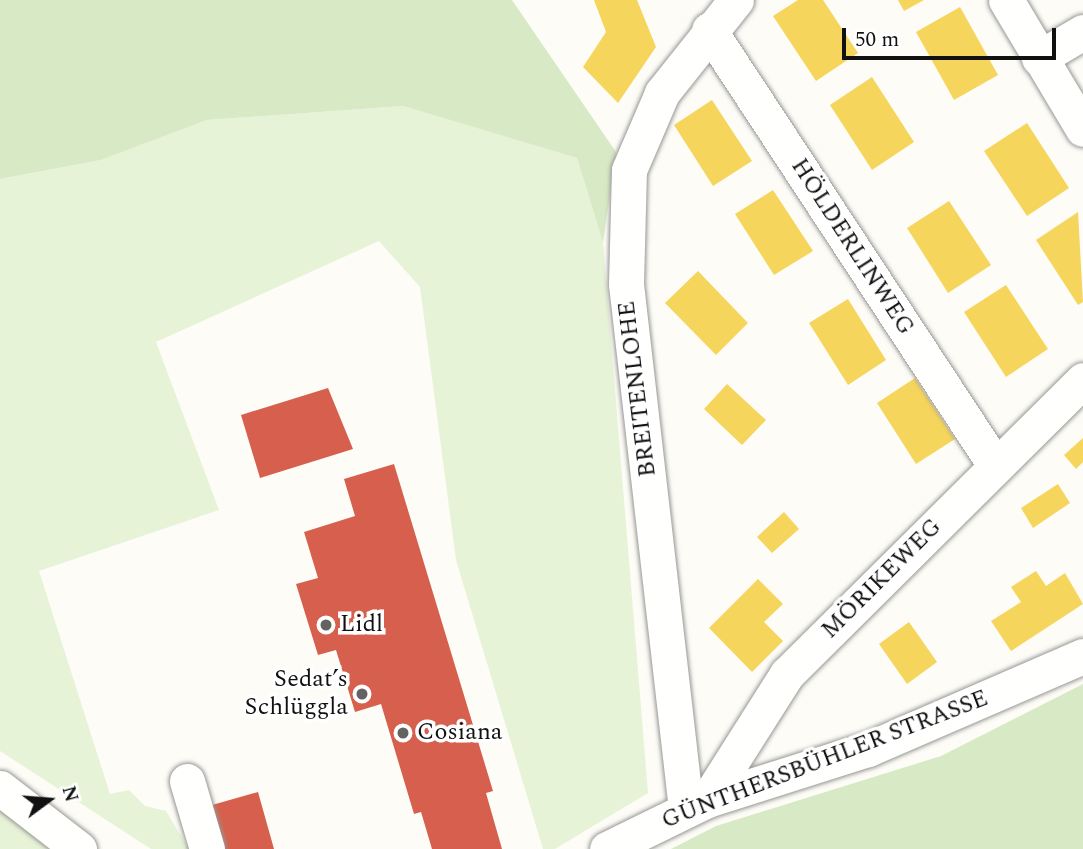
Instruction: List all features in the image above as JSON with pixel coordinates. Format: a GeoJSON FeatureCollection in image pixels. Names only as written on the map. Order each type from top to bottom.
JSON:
{"type":"FeatureCollection","features":[{"type":"Feature","properties":{"kind":"street","name":"BREITENLOHE"},"geometry":{"type":"LineString","coordinates":[[696,804],[626,284],[629,170],[662,93],[709,30],[736,0]]}},
{"type":"Feature","properties":{"kind":"street"},"geometry":{"type":"LineString","coordinates":[[1006,0],[1083,130]]}},
{"type":"Feature","properties":{"kind":"street","name":"HÖLDERLINWEG"},"geometry":{"type":"LineString","coordinates":[[709,30],[995,465]]}},
{"type":"Feature","properties":{"kind":"street"},"geometry":{"type":"LineString","coordinates":[[1039,58],[1083,32]]}},
{"type":"Feature","properties":{"kind":"street","name":"MÖRIKEWEG"},"geometry":{"type":"LineString","coordinates":[[696,804],[787,674],[1083,380]]}},
{"type":"Feature","properties":{"kind":"street","name":"GÜNTHERSBÜHLER STRASSE"},"geometry":{"type":"LineString","coordinates":[[607,849],[696,804],[881,744],[1083,656]]}},
{"type":"Feature","properties":{"kind":"street"},"geometry":{"type":"LineString","coordinates":[[187,780],[207,849]]}},
{"type":"Feature","properties":{"kind":"street"},"geometry":{"type":"LineString","coordinates":[[0,788],[79,849]]}},
{"type":"Feature","properties":{"kind":"green space"},"geometry":{"type":"Polygon","coordinates":[[[0,0],[512,0],[616,152],[603,243],[577,158],[403,106],[207,120],[101,160],[0,179],[0,0]]]}},
{"type":"Feature","properties":{"kind":"green space"},"geometry":{"type":"Polygon","coordinates":[[[403,106],[577,158],[603,243],[648,793],[555,849],[543,849],[456,560],[420,287],[379,241],[156,342],[219,510],[39,571],[110,794],[129,790],[145,806],[166,811],[189,849],[151,849],[0,751],[0,179],[101,160],[207,120],[403,106]]]}},
{"type":"Feature","properties":{"kind":"green space"},"geometry":{"type":"Polygon","coordinates":[[[1083,684],[1083,849],[671,849],[716,826],[941,756],[1083,684]]]}},
{"type":"Feature","properties":{"kind":"green space"},"geometry":{"type":"Polygon","coordinates":[[[0,806],[49,849],[0,849],[0,806]]]}},
{"type":"Feature","properties":{"kind":"building: Wohnen"},"geometry":{"type":"Polygon","coordinates":[[[594,0],[637,0],[656,47],[618,103],[583,67],[606,32],[594,0]]]}},
{"type":"Feature","properties":{"kind":"building: Wohnen"},"geometry":{"type":"Polygon","coordinates":[[[798,0],[823,0],[858,53],[816,81],[773,16],[798,0]]]}},
{"type":"Feature","properties":{"kind":"building: Wohnen"},"geometry":{"type":"Polygon","coordinates":[[[898,0],[924,0],[904,11],[898,0]]]}},
{"type":"Feature","properties":{"kind":"building: Wohnen"},"geometry":{"type":"Polygon","coordinates":[[[960,7],[998,75],[954,100],[916,32],[960,7]]]}},
{"type":"Feature","properties":{"kind":"building: Wohnen"},"geometry":{"type":"Polygon","coordinates":[[[872,77],[914,142],[872,170],[830,105],[872,77]]]}},
{"type":"Feature","properties":{"kind":"building: Wohnen"},"geometry":{"type":"Polygon","coordinates":[[[712,100],[752,161],[713,186],[674,125],[712,100]]]}},
{"type":"Feature","properties":{"kind":"building: Wohnen"},"geometry":{"type":"Polygon","coordinates":[[[1027,123],[1069,188],[1027,216],[984,151],[1027,123]]]}},
{"type":"Feature","properties":{"kind":"building: Wohnen"},"geometry":{"type":"Polygon","coordinates":[[[773,190],[813,251],[774,275],[735,214],[773,190]]]}},
{"type":"Feature","properties":{"kind":"building: Wohnen"},"geometry":{"type":"Polygon","coordinates":[[[949,201],[991,265],[948,293],[907,228],[949,201]]]}},
{"type":"Feature","properties":{"kind":"building: Wohnen"},"geometry":{"type":"Polygon","coordinates":[[[1078,212],[1083,302],[1078,305],[1036,240],[1078,212]]]}},
{"type":"Feature","properties":{"kind":"building: Wohnen"},"geometry":{"type":"Polygon","coordinates":[[[698,271],[748,323],[716,355],[665,303],[698,271]]]}},
{"type":"Feature","properties":{"kind":"building: Wohnen"},"geometry":{"type":"Polygon","coordinates":[[[1006,285],[1048,349],[1006,377],[964,312],[1006,285]]]}},
{"type":"Feature","properties":{"kind":"building: Wohnen"},"geometry":{"type":"Polygon","coordinates":[[[848,299],[886,360],[848,385],[809,323],[848,299]]]}},
{"type":"Feature","properties":{"kind":"building: Wohnen"},"geometry":{"type":"Polygon","coordinates":[[[915,378],[955,439],[916,464],[877,403],[915,378]]]}},
{"type":"Feature","properties":{"kind":"building: Wohnen"},"geometry":{"type":"Polygon","coordinates":[[[727,384],[766,420],[742,445],[704,409],[727,384]]]}},
{"type":"Feature","properties":{"kind":"building: Wohnen"},"geometry":{"type":"Polygon","coordinates":[[[1083,438],[1083,462],[1076,469],[1064,455],[1083,438]]]}},
{"type":"Feature","properties":{"kind":"building: Wohnen"},"geometry":{"type":"Polygon","coordinates":[[[1058,484],[1070,503],[1033,528],[1021,508],[1058,484]]]}},
{"type":"Feature","properties":{"kind":"building: Wohnen"},"geometry":{"type":"Polygon","coordinates":[[[784,512],[799,529],[772,553],[757,537],[784,512]]]}},
{"type":"Feature","properties":{"kind":"building: Wohnen"},"geometry":{"type":"Polygon","coordinates":[[[1036,571],[1046,586],[1065,573],[1083,604],[1011,651],[991,621],[1021,602],[1011,587],[1036,571]]]}},
{"type":"Feature","properties":{"kind":"building: Wohnen"},"geometry":{"type":"Polygon","coordinates":[[[758,579],[783,604],[764,622],[783,641],[752,672],[709,628],[758,579]]]}},
{"type":"Feature","properties":{"kind":"building: Wohnen"},"geometry":{"type":"Polygon","coordinates":[[[909,622],[937,662],[907,684],[879,644],[909,622]]]}},
{"type":"Feature","properties":{"kind":"building: Handel"},"geometry":{"type":"Polygon","coordinates":[[[328,388],[353,449],[260,478],[241,415],[328,388]]]}},
{"type":"Feature","properties":{"kind":"building: Handel"},"geometry":{"type":"Polygon","coordinates":[[[394,464],[493,791],[486,793],[502,849],[432,849],[421,812],[414,814],[381,704],[355,712],[336,650],[318,655],[296,584],[318,578],[304,532],[355,516],[344,479],[394,464]]]}},
{"type":"Feature","properties":{"kind":"building: Handel"},"geometry":{"type":"Polygon","coordinates":[[[258,792],[274,849],[224,849],[212,805],[258,792]]]}},
{"type":"Feature","properties":{"kind":"place","name":"Lidl"},"geometry":{"type":"Point","coordinates":[326,625]}},
{"type":"Feature","properties":{"kind":"place","name":"Sedat’s Schlüggla"},"geometry":{"type":"Point","coordinates":[362,694]}},
{"type":"Feature","properties":{"kind":"place","name":"Cosiana"},"geometry":{"type":"Point","coordinates":[403,733]}}]}
